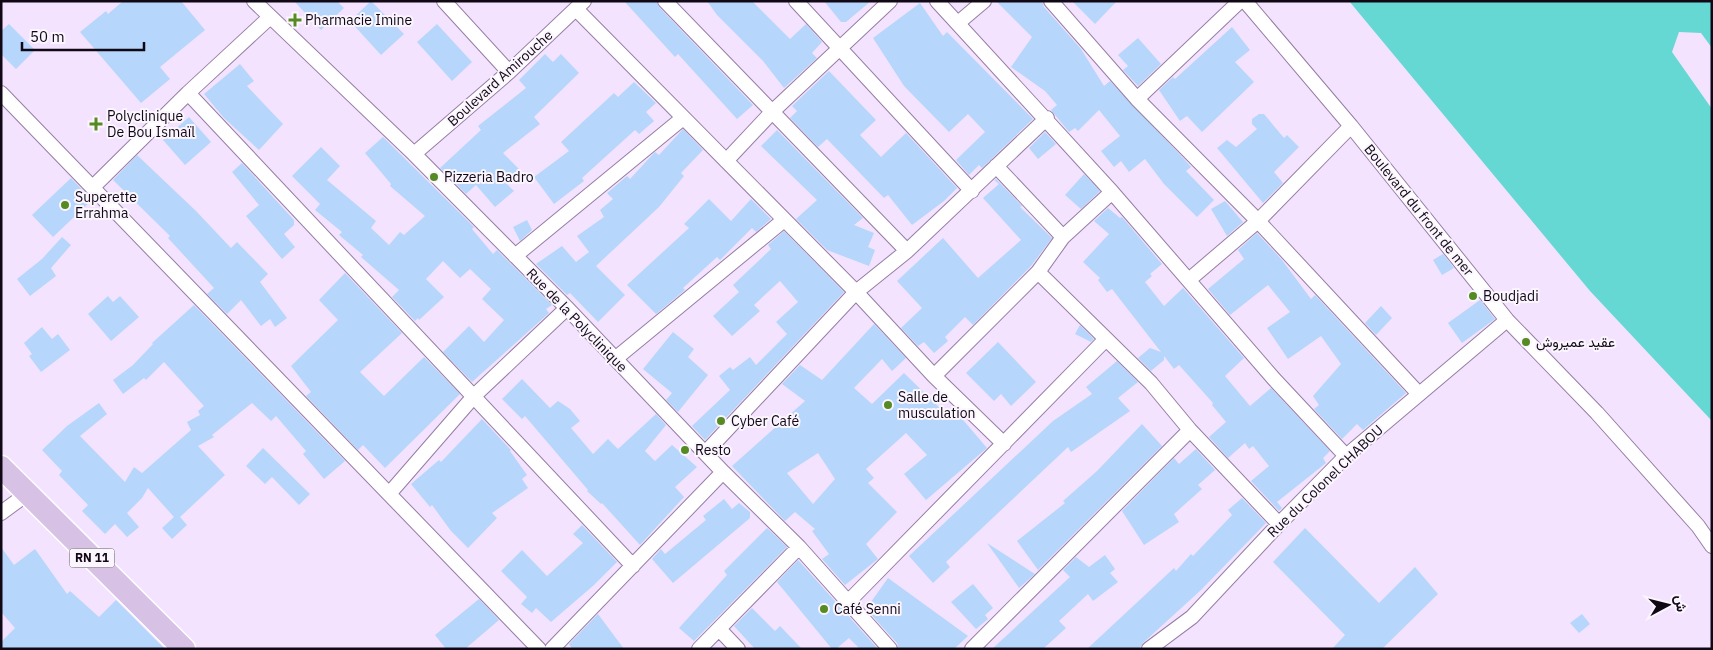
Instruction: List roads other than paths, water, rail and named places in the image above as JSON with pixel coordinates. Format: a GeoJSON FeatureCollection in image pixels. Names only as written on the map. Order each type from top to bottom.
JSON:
{"type":"FeatureCollection","features":[{"type":"Feature","properties":{"kind":"main road","name":"RN 11"},"geometry":{"type":"LineString","coordinates":[[1,467],[184,649]]}},
{"type":"Feature","properties":{"kind":"street","name":"Rue de la Polyclinique"},"geometry":{"type":"LineString","coordinates":[[254,1],[269,18],[414,154],[567,308],[723,472],[799,547],[890,649]]}},
{"type":"Feature","properties":{"kind":"street"},"geometry":{"type":"LineString","coordinates":[[444,1],[509,72]]}},
{"type":"Feature","properties":{"kind":"street"},"geometry":{"type":"LineString","coordinates":[[665,1],[907,251]]}},
{"type":"Feature","properties":{"kind":"street"},"geometry":{"type":"LineString","coordinates":[[796,1],[972,191]]}},
{"type":"Feature","properties":{"kind":"street"},"geometry":{"type":"LineString","coordinates":[[726,161],[773,111],[890,1]]}},
{"type":"Feature","properties":{"kind":"street"},"geometry":{"type":"LineString","coordinates":[[937,1],[1047,118],[1190,279],[1274,378],[1346,456]]}},
{"type":"Feature","properties":{"kind":"street"},"geometry":{"type":"LineString","coordinates":[[958,23],[984,1]]}},
{"type":"Feature","properties":{"kind":"street"},"geometry":{"type":"LineString","coordinates":[[1051,1],[1137,99],[1258,222],[1418,393]]}},
{"type":"Feature","properties":{"kind":"street"},"geometry":{"type":"LineString","coordinates":[[1137,99],[1240,1]]}},
{"type":"Feature","properties":{"kind":"street","name":"Boulevard du front de mer"},"geometry":{"type":"LineString","coordinates":[[1245,1],[1351,126],[1507,320],[1586,401],[1698,526],[1712,546]]}},
{"type":"Feature","properties":{"kind":"street"},"geometry":{"type":"LineString","coordinates":[[580,5],[683,118],[856,292],[934,376],[1004,444]]}},
{"type":"Feature","properties":{"kind":"street","name":"Boulevard Amirouche"},"geometry":{"type":"LineString","coordinates":[[414,154],[509,72],[580,5]]}},
{"type":"Feature","properties":{"kind":"street"},"geometry":{"type":"LineString","coordinates":[[92,188],[188,93],[269,18]]}},
{"type":"Feature","properties":{"kind":"street"},"geometry":{"type":"LineString","coordinates":[[1,93],[539,649]]}},
{"type":"Feature","properties":{"kind":"street"},"geometry":{"type":"LineString","coordinates":[[188,93],[633,566]]}},
{"type":"Feature","properties":{"kind":"street"},"geometry":{"type":"LineString","coordinates":[[515,256],[683,118]]}},
{"type":"Feature","properties":{"kind":"street"},"geometry":{"type":"LineString","coordinates":[[706,452],[856,292],[907,251],[1047,118]]}},
{"type":"Feature","properties":{"kind":"street"},"geometry":{"type":"LineString","coordinates":[[1190,279],[1258,222],[1351,126]]}},
{"type":"Feature","properties":{"kind":"street"},"geometry":{"type":"LineString","coordinates":[[996,166],[1063,238]]}},
{"type":"Feature","properties":{"kind":"street"},"geometry":{"type":"LineString","coordinates":[[934,376],[1038,272],[1063,238],[1112,192]]}},
{"type":"Feature","properties":{"kind":"street"},"geometry":{"type":"LineString","coordinates":[[615,359],[784,220]]}},
{"type":"Feature","properties":{"kind":"street"},"geometry":{"type":"LineString","coordinates":[[1038,272],[1151,384],[1190,430],[1279,524]]}},
{"type":"Feature","properties":{"kind":"street"},"geometry":{"type":"LineString","coordinates":[[389,494],[474,396],[567,308]]}},
{"type":"Feature","properties":{"kind":"street","name":"Rue du Colonel CHABOU"},"geometry":{"type":"LineString","coordinates":[[1149,649],[1192,617],[1346,456],[1418,393],[1507,320]]}},
{"type":"Feature","properties":{"kind":"street"},"geometry":{"type":"LineString","coordinates":[[849,601],[1105,340]]}},
{"type":"Feature","properties":{"kind":"street"},"geometry":{"type":"LineString","coordinates":[[972,649],[1190,430]]}},
{"type":"Feature","properties":{"kind":"street"},"geometry":{"type":"LineString","coordinates":[[552,649],[723,472]]}},
{"type":"Feature","properties":{"kind":"street"},"geometry":{"type":"LineString","coordinates":[[1,513],[27,494]]}},
{"type":"Feature","properties":{"kind":"street"},"geometry":{"type":"LineString","coordinates":[[699,649],[799,547]]}},
{"type":"Feature","properties":{"kind":"street"},"geometry":{"type":"LineString","coordinates":[[719,628],[738,649]]}},
{"type":"Feature","properties":{"kind":"place","name":"Pharmacie Imine"},"geometry":{"type":"Point","coordinates":[295,20]}},
{"type":"Feature","properties":{"kind":"place","name":"Polyclinique De Bou Ismaïl"},"geometry":{"type":"Point","coordinates":[96,124]}},
{"type":"Feature","properties":{"kind":"place","name":"Pizzeria Badro"},"geometry":{"type":"Point","coordinates":[434,177]}},
{"type":"Feature","properties":{"kind":"place","name":"Superette Errahma"},"geometry":{"type":"Point","coordinates":[65,205]}},
{"type":"Feature","properties":{"kind":"place","name":"Boudjadi"},"geometry":{"type":"Point","coordinates":[1473,296]}},
{"type":"Feature","properties":{"kind":"place","name":"عقيد عميروش"},"geometry":{"type":"Point","coordinates":[1526,342]}},
{"type":"Feature","properties":{"kind":"place","name":"Salle de musculation"},"geometry":{"type":"Point","coordinates":[888,405]}},
{"type":"Feature","properties":{"kind":"place","name":"Cyber Café"},"geometry":{"type":"Point","coordinates":[721,421]}},
{"type":"Feature","properties":{"kind":"place","name":"Resto"},"geometry":{"type":"Point","coordinates":[685,450]}},
{"type":"Feature","properties":{"kind":"place","name":"Café Senni"},"geometry":{"type":"Point","coordinates":[824,609]}}]}
